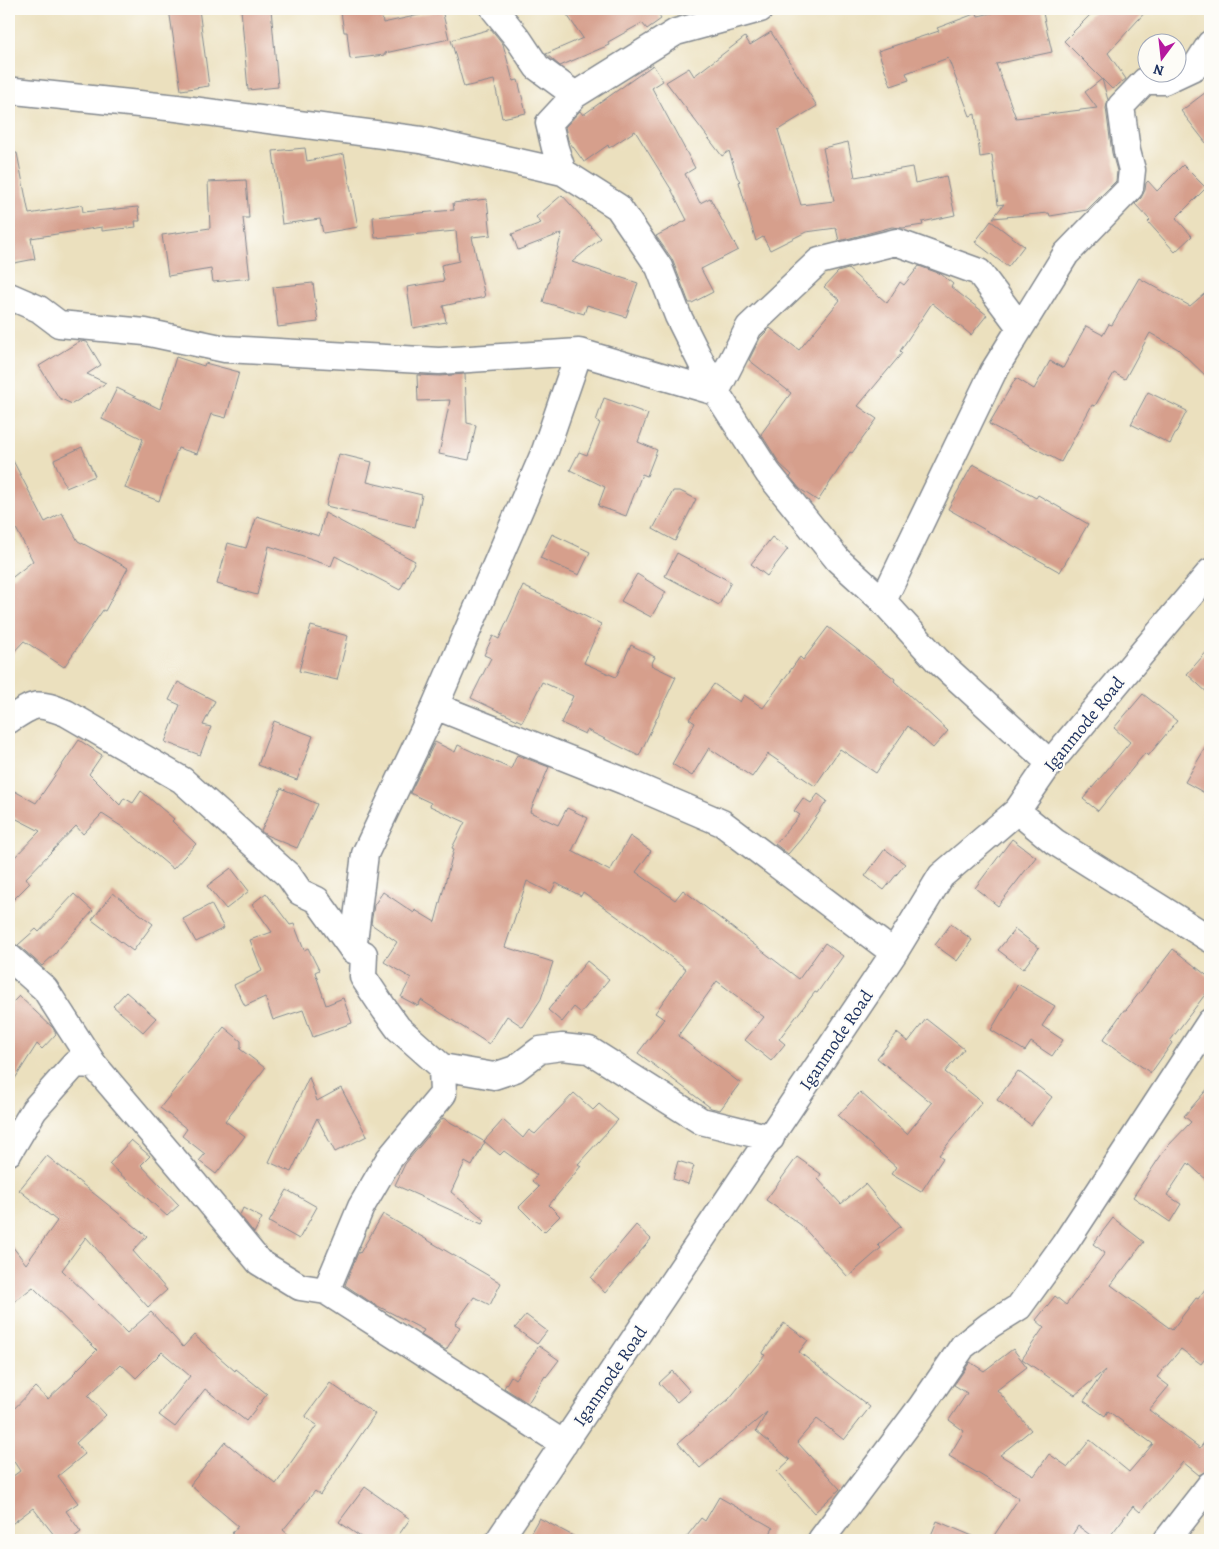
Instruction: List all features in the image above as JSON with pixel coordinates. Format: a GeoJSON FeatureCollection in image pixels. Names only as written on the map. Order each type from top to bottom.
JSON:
{"type":"FeatureCollection","features":[{"type":"Feature","properties":{"kind":"street"},"geometry":{"type":"LineString","coordinates":[[494,9],[519,40],[537,67],[575,95]]}},
{"type":"Feature","properties":{"kind":"street"},"geometry":{"type":"LineString","coordinates":[[563,172],[549,122],[575,95],[676,32],[760,9]]}},
{"type":"Feature","properties":{"kind":"street"},"geometry":{"type":"LineString","coordinates":[[883,601],[993,372],[1066,254],[1130,188],[1132,170],[1127,151],[1121,106],[1145,82],[1164,80],[1196,66],[1210,44]]}},
{"type":"Feature","properties":{"kind":"street"},"geometry":{"type":"LineString","coordinates":[[9,92],[15,91],[177,108],[422,140],[563,172],[618,207],[659,267],[678,316],[716,392],[768,474],[838,560],[883,601],[938,660],[1050,763]]}},
{"type":"Feature","properties":{"kind":"street"},"geometry":{"type":"LineString","coordinates":[[716,392],[749,328],[819,261],[896,242],[979,272],[1020,328]]}},
{"type":"Feature","properties":{"kind":"street"},"geometry":{"type":"LineString","coordinates":[[9,296],[39,309],[59,324],[145,332],[225,349],[439,361],[579,352],[716,392]]}},
{"type":"Feature","properties":{"kind":"street"},"geometry":{"type":"LineString","coordinates":[[352,950],[365,854],[435,706],[545,451],[579,352]]}},
{"type":"Feature","properties":{"kind":"street","name":"Iganmode Road"},"geometry":{"type":"LineString","coordinates":[[499,1540],[771,1138],[894,953],[941,876],[1017,811],[1050,763],[1210,572]]}},
{"type":"Feature","properties":{"kind":"street"},"geometry":{"type":"LineString","coordinates":[[9,720],[33,705],[39,704],[53,708],[66,713],[182,780],[289,876],[300,892],[317,900],[352,950],[364,954],[363,977],[398,1028],[442,1067],[494,1076],[515,1069],[540,1050],[562,1047],[589,1050],[701,1121],[771,1138]]}},
{"type":"Feature","properties":{"kind":"street"},"geometry":{"type":"LineString","coordinates":[[435,706],[624,781],[722,823],[894,953]]}},
{"type":"Feature","properties":{"kind":"street"},"geometry":{"type":"LineString","coordinates":[[1017,811],[1055,842],[1210,939]]}},
{"type":"Feature","properties":{"kind":"street"},"geometry":{"type":"LineString","coordinates":[[9,957],[45,989],[94,1065],[259,1262],[300,1287],[326,1292],[564,1444]]}},
{"type":"Feature","properties":{"kind":"street"},"geometry":{"type":"LineString","coordinates":[[821,1540],[921,1407],[963,1346],[990,1325],[1019,1308],[1064,1245],[1210,1022]]}},
{"type":"Feature","properties":{"kind":"street"},"geometry":{"type":"LineString","coordinates":[[9,1152],[34,1110],[75,1064],[94,1065]]}},
{"type":"Feature","properties":{"kind":"street"},"geometry":{"type":"LineString","coordinates":[[326,1292],[362,1207],[389,1158],[443,1094],[442,1067]]}},
{"type":"Feature","properties":{"kind":"street"},"geometry":{"type":"LineString","coordinates":[[1167,1540],[1210,1485]]}},
{"type":"Feature","properties":{"kind":"building"},"geometry":{"type":"Polygon","coordinates":[[[169,9],[199,9],[209,86],[181,90],[169,9]]]}},
{"type":"Feature","properties":{"kind":"building"},"geometry":{"type":"Polygon","coordinates":[[[241,9],[271,9],[278,87],[248,90],[241,9]]]}},
{"type":"Feature","properties":{"kind":"building"},"geometry":{"type":"Polygon","coordinates":[[[381,9],[383,23],[442,10],[449,39],[385,53],[385,55],[350,59],[347,32],[344,32],[341,12],[381,9]]]}},
{"type":"Feature","properties":{"kind":"building"},"geometry":{"type":"Polygon","coordinates":[[[563,9],[667,9],[658,14],[661,19],[647,29],[642,23],[608,42],[609,45],[560,66],[546,54],[583,38],[563,9]]]}},
{"type":"Feature","properties":{"kind":"building"},"geometry":{"type":"Polygon","coordinates":[[[1010,9],[1042,9],[1052,52],[996,64],[1016,118],[1097,108],[1085,92],[1102,79],[1108,100],[1106,108],[1112,153],[1117,171],[1116,181],[1087,210],[1050,216],[1049,213],[993,218],[1004,204],[998,205],[992,155],[980,157],[975,114],[970,116],[948,58],[906,73],[909,80],[891,86],[878,51],[939,31],[937,28],[977,13],[978,16],[1010,9]]]}},
{"type":"Feature","properties":{"kind":"building"},"geometry":{"type":"Polygon","coordinates":[[[1096,9],[1148,9],[1108,53],[1126,79],[1112,89],[1064,41],[1096,9]]]}},
{"type":"Feature","properties":{"kind":"building"},"geometry":{"type":"Polygon","coordinates":[[[491,29],[503,44],[513,81],[518,80],[526,113],[502,118],[494,80],[464,87],[451,40],[491,29]]]}},
{"type":"Feature","properties":{"kind":"building"},"geometry":{"type":"Polygon","coordinates":[[[771,32],[817,106],[778,130],[801,205],[834,201],[823,148],[848,142],[855,177],[912,167],[915,183],[946,176],[955,215],[922,222],[923,225],[903,228],[892,227],[839,241],[836,228],[806,232],[770,250],[763,237],[756,241],[740,181],[729,151],[722,156],[666,82],[689,68],[694,76],[745,37],[750,45],[771,32]]]}},
{"type":"Feature","properties":{"kind":"building"},"geometry":{"type":"Polygon","coordinates":[[[653,65],[663,81],[652,88],[695,168],[685,174],[700,203],[710,198],[738,250],[701,269],[713,292],[692,303],[689,303],[672,259],[656,236],[687,220],[671,189],[635,131],[609,148],[608,145],[584,162],[568,140],[565,127],[580,111],[583,115],[653,65]]]}},
{"type":"Feature","properties":{"kind":"building"},"geometry":{"type":"Polygon","coordinates":[[[1210,89],[1210,148],[1181,111],[1210,89]]]}},
{"type":"Feature","properties":{"kind":"building"},"geometry":{"type":"Polygon","coordinates":[[[305,148],[307,161],[344,154],[358,227],[323,233],[320,219],[282,224],[273,151],[305,148]]]}},
{"type":"Feature","properties":{"kind":"building"},"geometry":{"type":"Polygon","coordinates":[[[17,153],[29,214],[82,205],[83,212],[138,207],[140,221],[135,221],[136,227],[102,231],[102,227],[31,238],[35,259],[9,264],[9,154],[17,153]]]}},
{"type":"Feature","properties":{"kind":"building"},"geometry":{"type":"Polygon","coordinates":[[[1183,165],[1206,188],[1176,218],[1192,236],[1175,252],[1148,222],[1150,220],[1135,204],[1141,198],[1148,181],[1157,191],[1183,165]]]}},
{"type":"Feature","properties":{"kind":"building"},"geometry":{"type":"Polygon","coordinates":[[[246,180],[249,218],[243,218],[250,278],[213,282],[211,269],[168,276],[162,235],[210,228],[208,182],[246,180]]]}},
{"type":"Feature","properties":{"kind":"building"},"geometry":{"type":"Polygon","coordinates":[[[562,195],[601,238],[572,262],[638,283],[626,317],[587,305],[584,314],[543,302],[562,233],[518,250],[512,234],[541,223],[536,217],[562,195]]]}},
{"type":"Feature","properties":{"kind":"building"},"geometry":{"type":"Polygon","coordinates":[[[487,199],[491,235],[472,237],[485,297],[443,306],[446,322],[413,328],[407,287],[444,281],[441,265],[459,261],[456,231],[375,238],[373,217],[454,210],[453,203],[487,199]]]}},
{"type":"Feature","properties":{"kind":"building"},"geometry":{"type":"Polygon","coordinates":[[[991,221],[1024,246],[1008,267],[975,242],[991,221]]]}},
{"type":"Feature","properties":{"kind":"building"},"geometry":{"type":"Polygon","coordinates":[[[919,266],[941,274],[953,284],[951,287],[987,315],[971,335],[932,303],[900,351],[902,353],[858,406],[877,419],[852,453],[850,452],[818,501],[800,489],[790,477],[792,475],[780,464],[761,434],[791,393],[749,360],[760,338],[770,328],[799,350],[840,300],[824,287],[838,272],[848,269],[887,303],[900,282],[904,285],[919,266]]]}},
{"type":"Feature","properties":{"kind":"building"},"geometry":{"type":"Polygon","coordinates":[[[1139,278],[1190,306],[1210,289],[1210,380],[1178,349],[1150,333],[1125,379],[1114,373],[1095,406],[1092,405],[1061,462],[989,424],[1016,378],[1034,389],[1050,361],[1063,368],[1086,326],[1103,335],[1109,324],[1112,325],[1139,278]]]}},
{"type":"Feature","properties":{"kind":"building"},"geometry":{"type":"Polygon","coordinates":[[[313,283],[318,322],[278,327],[273,287],[313,283]]]}},
{"type":"Feature","properties":{"kind":"building"},"geometry":{"type":"Polygon","coordinates":[[[80,341],[87,342],[101,365],[87,374],[106,383],[72,404],[59,398],[39,366],[80,341]]]}},
{"type":"Feature","properties":{"kind":"building"},"geometry":{"type":"Polygon","coordinates":[[[176,357],[204,366],[205,363],[239,372],[226,418],[211,414],[197,454],[178,448],[159,501],[125,488],[143,439],[102,419],[117,388],[160,409],[176,357]]]}},
{"type":"Feature","properties":{"kind":"building"},"geometry":{"type":"Polygon","coordinates":[[[465,374],[467,423],[476,425],[469,460],[439,454],[450,400],[418,401],[417,375],[465,374]]]}},
{"type":"Feature","properties":{"kind":"building"},"geometry":{"type":"Polygon","coordinates":[[[1148,392],[1187,411],[1170,444],[1131,424],[1148,392]]]}},
{"type":"Feature","properties":{"kind":"building"},"geometry":{"type":"Polygon","coordinates":[[[604,398],[648,414],[638,442],[657,450],[647,476],[642,474],[626,516],[598,506],[605,487],[570,470],[579,452],[587,455],[600,423],[596,421],[604,398]]]}},
{"type":"Feature","properties":{"kind":"building"},"geometry":{"type":"Polygon","coordinates":[[[82,447],[95,476],[66,488],[54,460],[82,447]]]}},
{"type":"Feature","properties":{"kind":"building"},"geometry":{"type":"Polygon","coordinates":[[[9,453],[45,522],[62,513],[78,541],[128,568],[105,611],[103,610],[64,667],[24,641],[9,657],[9,580],[33,561],[9,515],[9,453]]]}},
{"type":"Feature","properties":{"kind":"building"},"geometry":{"type":"Polygon","coordinates":[[[339,454],[372,462],[367,482],[422,495],[415,527],[326,506],[339,454]]]}},
{"type":"Feature","properties":{"kind":"building"},"geometry":{"type":"Polygon","coordinates":[[[973,464],[1036,498],[1038,495],[1088,524],[1060,572],[948,509],[973,464]]]}},
{"type":"Feature","properties":{"kind":"building"},"geometry":{"type":"Polygon","coordinates":[[[673,491],[680,491],[696,499],[675,541],[653,529],[673,491]]]}},
{"type":"Feature","properties":{"kind":"building"},"geometry":{"type":"Polygon","coordinates":[[[325,513],[415,561],[400,590],[335,556],[331,566],[269,546],[257,595],[217,584],[228,543],[246,548],[257,516],[319,536],[325,513]]]}},
{"type":"Feature","properties":{"kind":"building"},"geometry":{"type":"Polygon","coordinates":[[[552,534],[590,552],[579,575],[540,558],[552,534]]]}},
{"type":"Feature","properties":{"kind":"building"},"geometry":{"type":"Polygon","coordinates":[[[772,537],[788,549],[767,576],[751,564],[772,537]]]}},
{"type":"Feature","properties":{"kind":"building"},"geometry":{"type":"Polygon","coordinates":[[[677,553],[731,582],[719,605],[665,576],[677,553]]]}},
{"type":"Feature","properties":{"kind":"building"},"geometry":{"type":"Polygon","coordinates":[[[637,574],[666,592],[651,617],[621,601],[637,574]]]}},
{"type":"Feature","properties":{"kind":"building"},"geometry":{"type":"Polygon","coordinates":[[[523,586],[601,624],[584,663],[616,677],[631,645],[655,657],[651,665],[676,677],[639,756],[587,730],[585,734],[561,723],[573,696],[542,682],[522,722],[471,698],[491,658],[484,655],[493,636],[499,639],[523,586]]]}},
{"type":"Feature","properties":{"kind":"building"},"geometry":{"type":"Polygon","coordinates":[[[311,626],[348,636],[337,680],[299,671],[311,626]]]}},
{"type":"Feature","properties":{"kind":"building"},"geometry":{"type":"Polygon","coordinates":[[[828,627],[895,679],[894,681],[948,731],[933,748],[908,726],[876,773],[840,749],[815,786],[768,754],[752,777],[709,748],[692,776],[672,764],[695,723],[689,719],[714,684],[740,702],[744,695],[763,708],[800,657],[803,660],[828,627]]]}},
{"type":"Feature","properties":{"kind":"building"},"geometry":{"type":"Polygon","coordinates":[[[1210,648],[1210,695],[1187,674],[1210,648]]]}},
{"type":"Feature","properties":{"kind":"building"},"geometry":{"type":"Polygon","coordinates":[[[178,682],[215,701],[203,725],[211,727],[200,755],[165,742],[180,705],[169,700],[178,682]]]}},
{"type":"Feature","properties":{"kind":"building"},"geometry":{"type":"Polygon","coordinates":[[[1143,694],[1177,721],[1148,756],[1145,753],[1098,811],[1083,799],[1130,742],[1114,728],[1143,694]]]}},
{"type":"Feature","properties":{"kind":"building"},"geometry":{"type":"Polygon","coordinates":[[[274,721],[313,736],[297,780],[258,765],[274,721]]]}},
{"type":"Feature","properties":{"kind":"building"},"geometry":{"type":"Polygon","coordinates":[[[79,740],[102,755],[89,774],[120,805],[124,798],[133,803],[141,791],[174,819],[172,821],[196,844],[173,869],[124,828],[102,814],[83,834],[76,826],[26,878],[30,883],[9,904],[9,861],[40,831],[9,815],[9,788],[36,803],[79,740]]]}},
{"type":"Feature","properties":{"kind":"building"},"geometry":{"type":"Polygon","coordinates":[[[1210,740],[1210,796],[1185,782],[1210,740]]]}},
{"type":"Feature","properties":{"kind":"building"},"geometry":{"type":"Polygon","coordinates":[[[435,742],[455,752],[458,745],[511,769],[517,755],[549,767],[530,812],[558,825],[567,808],[588,818],[572,851],[610,871],[630,836],[651,851],[636,872],[675,900],[683,890],[799,979],[825,943],[843,956],[817,993],[815,992],[779,1039],[785,1044],[771,1061],[745,1040],[764,1017],[717,981],[678,1036],[740,1083],[720,1110],[711,1108],[638,1053],[664,1019],[655,1013],[686,969],[583,892],[581,896],[556,883],[551,893],[527,881],[505,947],[553,962],[541,999],[523,1027],[507,1016],[489,1044],[421,1000],[418,1006],[401,997],[411,978],[384,962],[397,942],[371,924],[374,905],[383,892],[414,913],[415,910],[435,922],[454,849],[452,848],[465,822],[430,806],[431,803],[410,793],[435,742]]]}},
{"type":"Feature","properties":{"kind":"building"},"geometry":{"type":"Polygon","coordinates":[[[281,788],[317,804],[297,848],[261,831],[281,788]]]}},
{"type":"Feature","properties":{"kind":"building"},"geometry":{"type":"Polygon","coordinates":[[[818,794],[827,801],[801,839],[788,854],[775,844],[800,815],[794,811],[803,798],[811,803],[818,794]]]}},
{"type":"Feature","properties":{"kind":"building"},"geometry":{"type":"Polygon","coordinates":[[[1012,839],[1036,857],[998,906],[975,888],[1012,839]]]}},
{"type":"Feature","properties":{"kind":"building"},"geometry":{"type":"Polygon","coordinates":[[[885,849],[905,864],[884,890],[865,876],[885,849]]]}},
{"type":"Feature","properties":{"kind":"building"},"geometry":{"type":"Polygon","coordinates":[[[231,868],[249,891],[226,909],[207,886],[231,868]]]}},
{"type":"Feature","properties":{"kind":"building"},"geometry":{"type":"Polygon","coordinates":[[[113,893],[153,924],[133,951],[92,920],[113,893]]]}},
{"type":"Feature","properties":{"kind":"building"},"geometry":{"type":"Polygon","coordinates":[[[266,893],[290,925],[294,924],[304,950],[308,948],[319,970],[315,972],[326,1005],[343,998],[352,1023],[313,1037],[303,1010],[273,1020],[265,997],[245,1006],[234,985],[262,971],[250,940],[272,932],[252,904],[266,893]]]}},
{"type":"Feature","properties":{"kind":"building"},"geometry":{"type":"Polygon","coordinates":[[[74,894],[93,911],[42,966],[18,945],[36,929],[39,932],[74,894]]]}},
{"type":"Feature","properties":{"kind":"building"},"geometry":{"type":"Polygon","coordinates":[[[211,904],[224,928],[196,942],[183,919],[211,904]]]}},
{"type":"Feature","properties":{"kind":"building"},"geometry":{"type":"Polygon","coordinates":[[[951,924],[972,940],[957,961],[935,945],[951,924]]]}},
{"type":"Feature","properties":{"kind":"building"},"geometry":{"type":"Polygon","coordinates":[[[1015,929],[1039,948],[1023,969],[998,950],[1015,929]]]}},
{"type":"Feature","properties":{"kind":"building"},"geometry":{"type":"Polygon","coordinates":[[[1173,949],[1210,978],[1210,988],[1170,1041],[1172,1043],[1151,1073],[1103,1040],[1124,1010],[1126,1010],[1173,949]]]}},
{"type":"Feature","properties":{"kind":"building"},"geometry":{"type":"Polygon","coordinates":[[[587,961],[609,979],[581,1013],[574,1007],[562,1022],[548,1010],[587,961]]]}},
{"type":"Feature","properties":{"kind":"building"},"geometry":{"type":"Polygon","coordinates":[[[1018,984],[1055,1006],[1042,1026],[1063,1040],[1052,1056],[1031,1042],[1025,1051],[991,1030],[1018,984]]]}},
{"type":"Feature","properties":{"kind":"building"},"geometry":{"type":"Polygon","coordinates":[[[126,992],[156,1018],[143,1032],[113,1006],[126,992]]]}},
{"type":"Feature","properties":{"kind":"building"},"geometry":{"type":"Polygon","coordinates":[[[19,996],[53,1028],[56,1034],[42,1049],[37,1044],[9,1088],[9,1006],[19,996]]]}},
{"type":"Feature","properties":{"kind":"building"},"geometry":{"type":"Polygon","coordinates":[[[926,1019],[964,1049],[945,1072],[982,1102],[939,1155],[943,1158],[921,1192],[891,1174],[896,1167],[838,1116],[860,1092],[907,1134],[932,1103],[877,1058],[897,1033],[908,1042],[926,1019]]]}},
{"type":"Feature","properties":{"kind":"building"},"geometry":{"type":"Polygon","coordinates":[[[224,1027],[241,1041],[240,1049],[265,1068],[225,1121],[245,1136],[216,1174],[199,1161],[205,1154],[182,1136],[187,1129],[160,1108],[224,1027]]]}},
{"type":"Feature","properties":{"kind":"building"},"geometry":{"type":"Polygon","coordinates":[[[1018,1071],[1052,1097],[1031,1125],[997,1100],[1018,1071]]]}},
{"type":"Feature","properties":{"kind":"building"},"geometry":{"type":"Polygon","coordinates":[[[309,1077],[317,1101],[341,1088],[367,1136],[335,1152],[317,1118],[291,1172],[269,1162],[309,1077]]]}},
{"type":"Feature","properties":{"kind":"building"},"geometry":{"type":"Polygon","coordinates":[[[1210,1086],[1210,1183],[1188,1163],[1167,1195],[1181,1204],[1170,1222],[1133,1197],[1166,1148],[1191,1122],[1184,1116],[1210,1086]]]}},
{"type":"Feature","properties":{"kind":"building"},"geometry":{"type":"Polygon","coordinates":[[[574,1093],[593,1110],[599,1104],[618,1120],[578,1164],[581,1166],[549,1205],[560,1216],[544,1232],[519,1207],[539,1187],[532,1181],[537,1175],[504,1151],[500,1155],[484,1141],[503,1120],[523,1138],[529,1130],[535,1134],[574,1093]]]}},
{"type":"Feature","properties":{"kind":"building"},"geometry":{"type":"Polygon","coordinates":[[[443,1118],[485,1142],[472,1166],[465,1162],[451,1192],[485,1220],[482,1224],[395,1185],[405,1164],[443,1118]]]}},
{"type":"Feature","properties":{"kind":"building"},"geometry":{"type":"Polygon","coordinates":[[[131,1140],[150,1156],[141,1165],[179,1205],[167,1216],[109,1164],[131,1140]]]}},
{"type":"Feature","properties":{"kind":"building"},"geometry":{"type":"Polygon","coordinates":[[[47,1156],[147,1236],[133,1251],[167,1290],[148,1307],[86,1237],[62,1270],[127,1333],[151,1312],[183,1347],[194,1335],[235,1371],[236,1369],[267,1394],[246,1421],[205,1389],[175,1427],[159,1415],[190,1376],[162,1352],[136,1378],[121,1364],[88,1396],[106,1415],[76,1443],[85,1454],[58,1476],[78,1503],[66,1511],[81,1532],[70,1540],[58,1540],[33,1508],[9,1526],[9,1479],[20,1471],[9,1454],[9,1414],[35,1387],[48,1399],[97,1350],[33,1287],[9,1306],[9,1242],[26,1264],[57,1221],[19,1190],[47,1156]]]}},
{"type":"Feature","properties":{"kind":"building"},"geometry":{"type":"Polygon","coordinates":[[[797,1157],[821,1174],[818,1179],[841,1204],[865,1184],[901,1226],[878,1245],[881,1248],[848,1277],[801,1225],[766,1200],[797,1157]]]}},
{"type":"Feature","properties":{"kind":"building"},"geometry":{"type":"Polygon","coordinates":[[[678,1161],[694,1166],[688,1184],[673,1179],[678,1161]]]}},
{"type":"Feature","properties":{"kind":"building"},"geometry":{"type":"Polygon","coordinates":[[[287,1190],[317,1207],[299,1239],[269,1222],[287,1190]]]}},
{"type":"Feature","properties":{"kind":"building"},"geometry":{"type":"Polygon","coordinates":[[[243,1208],[262,1218],[254,1233],[240,1215],[243,1208]]]}},
{"type":"Feature","properties":{"kind":"building"},"geometry":{"type":"Polygon","coordinates":[[[383,1214],[501,1283],[490,1305],[474,1297],[455,1324],[460,1327],[446,1350],[421,1335],[424,1330],[372,1303],[345,1285],[357,1255],[383,1214]]]}},
{"type":"Feature","properties":{"kind":"building"},"geometry":{"type":"Polygon","coordinates":[[[1113,1218],[1144,1242],[1111,1285],[1172,1330],[1210,1282],[1210,1352],[1201,1364],[1181,1349],[1157,1377],[1169,1386],[1149,1410],[1200,1448],[1210,1434],[1210,1465],[1206,1471],[1199,1475],[1183,1462],[1140,1512],[1133,1506],[1107,1540],[1097,1540],[1078,1526],[1069,1540],[991,1540],[1019,1498],[949,1456],[964,1431],[949,1420],[967,1393],[954,1385],[970,1362],[984,1371],[1013,1349],[1027,1367],[997,1390],[1031,1430],[1000,1455],[1034,1476],[1049,1454],[1068,1467],[1090,1440],[1129,1472],[1153,1444],[1108,1411],[1105,1416],[1084,1401],[1105,1370],[1075,1395],[1022,1359],[1044,1327],[1036,1320],[1055,1296],[1066,1305],[1105,1253],[1093,1244],[1113,1218]]]}},
{"type":"Feature","properties":{"kind":"building"},"geometry":{"type":"Polygon","coordinates":[[[636,1225],[651,1239],[605,1293],[591,1278],[636,1225]]]}},
{"type":"Feature","properties":{"kind":"building"},"geometry":{"type":"Polygon","coordinates":[[[526,1315],[547,1331],[537,1344],[515,1328],[526,1315]]]}},
{"type":"Feature","properties":{"kind":"building"},"geometry":{"type":"Polygon","coordinates":[[[784,1323],[808,1340],[799,1352],[870,1407],[844,1440],[817,1419],[797,1442],[840,1489],[814,1513],[777,1472],[790,1460],[756,1431],[767,1412],[700,1468],[678,1443],[729,1399],[765,1355],[762,1354],[784,1323]]]}},
{"type":"Feature","properties":{"kind":"building"},"geometry":{"type":"Polygon","coordinates":[[[539,1346],[559,1360],[545,1376],[528,1403],[504,1388],[511,1376],[515,1379],[539,1346]]]}},
{"type":"Feature","properties":{"kind":"building"},"geometry":{"type":"Polygon","coordinates":[[[672,1371],[690,1391],[677,1402],[659,1383],[672,1371]]]}},
{"type":"Feature","properties":{"kind":"building"},"geometry":{"type":"Polygon","coordinates":[[[330,1383],[375,1414],[320,1495],[315,1491],[283,1530],[295,1540],[226,1540],[238,1526],[190,1485],[225,1442],[276,1484],[317,1425],[305,1417],[330,1383]]]}},
{"type":"Feature","properties":{"kind":"building"},"geometry":{"type":"Polygon","coordinates":[[[365,1487],[410,1519],[395,1540],[365,1540],[339,1522],[365,1487]]]}},
{"type":"Feature","properties":{"kind":"building"},"geometry":{"type":"Polygon","coordinates":[[[719,1497],[773,1528],[767,1540],[684,1540],[701,1518],[705,1521],[719,1497]]]}},
{"type":"Feature","properties":{"kind":"building"},"geometry":{"type":"Polygon","coordinates":[[[539,1518],[581,1540],[542,1540],[530,1534],[539,1518]]]}},
{"type":"Feature","properties":{"kind":"building"},"geometry":{"type":"Polygon","coordinates":[[[937,1521],[982,1540],[929,1540],[937,1521]]]}}]}
